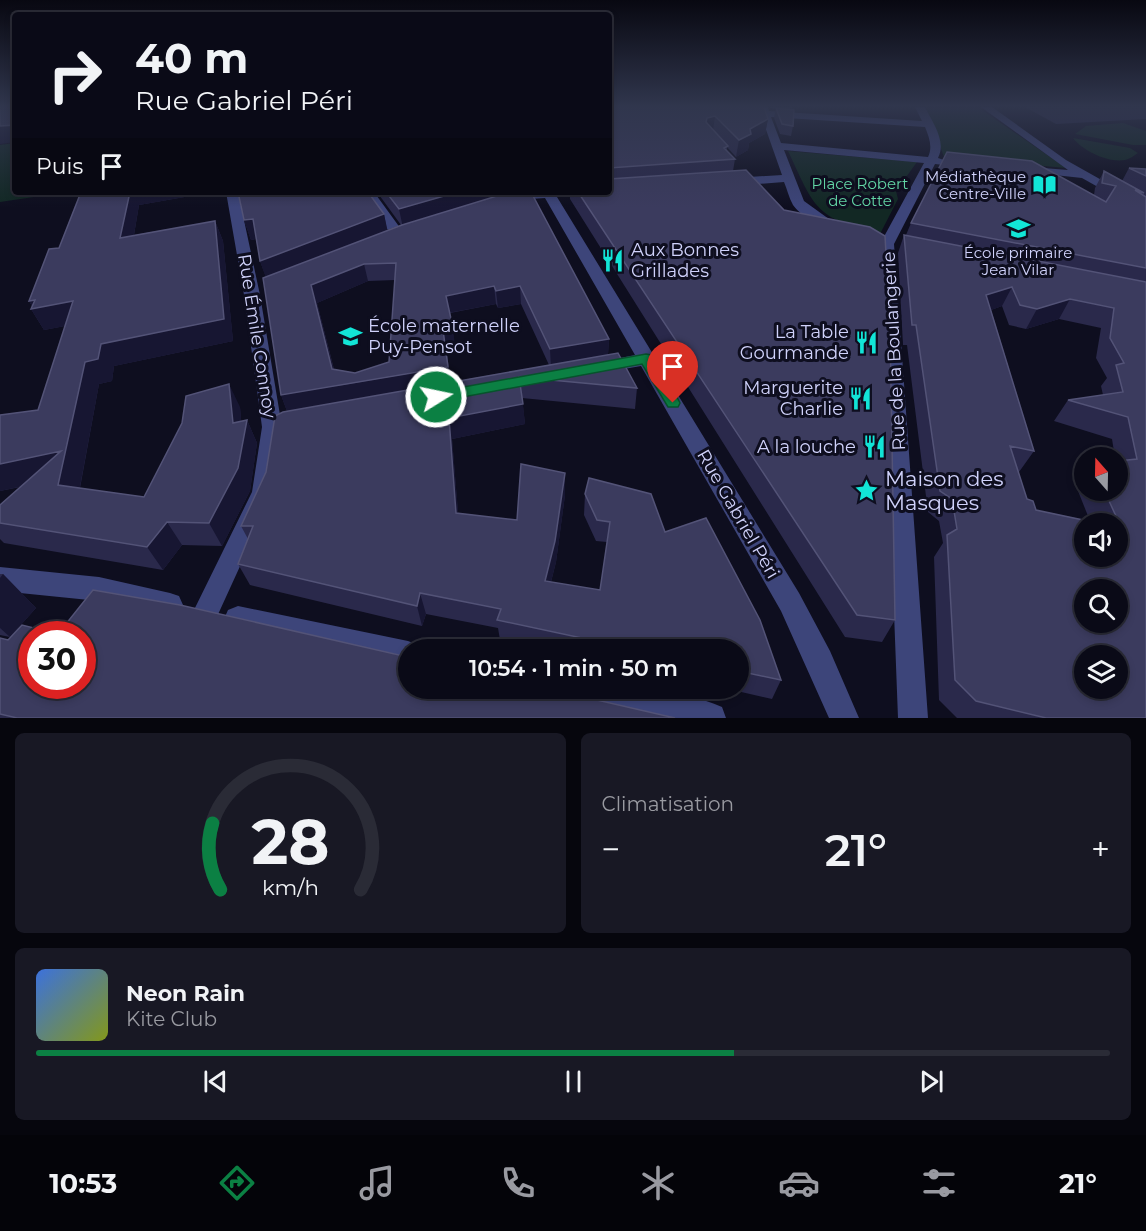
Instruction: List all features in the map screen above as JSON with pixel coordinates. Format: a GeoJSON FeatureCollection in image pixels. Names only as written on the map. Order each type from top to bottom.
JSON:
{"type":"FeatureCollection","features":[{"type":"Feature","properties":{"kind":"street"},"geometry":{"type":"LineString","coordinates":[[778,141],[798,203],[824,224],[849,233]]}},
{"type":"Feature","properties":{"kind":"street"},"geometry":{"type":"LineString","coordinates":[[934,161],[935,141]]}},
{"type":"Feature","properties":{"kind":"street"},"geometry":{"type":"LineString","coordinates":[[1034,141],[1083,175],[1146,210]]}},
{"type":"Feature","properties":{"kind":"street"},"geometry":{"type":"LineString","coordinates":[[780,146],[956,163]]}},
{"type":"Feature","properties":{"kind":"street","name":"Rue de la Boulangerie"},"geometry":{"type":"LineString","coordinates":[[913,718],[890,244],[934,161]]}},
{"type":"Feature","properties":{"kind":"street"},"geometry":{"type":"LineString","coordinates":[[1023,170],[1083,175]]}},
{"type":"Feature","properties":{"kind":"street"},"geometry":{"type":"LineString","coordinates":[[726,183],[745,176],[788,178]]}},
{"type":"Feature","properties":{"kind":"street","name":"Rue Émile Connoy"},"geometry":{"type":"LineString","coordinates":[[206,612],[263,492],[272,427],[257,293],[233,195]]}},
{"type":"Feature","properties":{"kind":"street"},"geometry":{"type":"LineString","coordinates":[[370,195],[399,236]]}},
{"type":"Feature","properties":{"kind":"street"},"geometry":{"type":"LineString","coordinates":[[496,206],[529,195]]}},
{"type":"Feature","properties":{"kind":"street","name":"Rue Gabriel Péri"},"geometry":{"type":"LineString","coordinates":[[550,195],[790,602],[820,661],[844,718]]}},
{"type":"Feature","properties":{"kind":"street"},"geometry":{"type":"LineString","coordinates":[[588,369],[646,358]]}},
{"type":"Feature","properties":{"kind":"street"},"geometry":{"type":"LineString","coordinates":[[272,427],[295,423]]}},
{"type":"Feature","properties":{"kind":"street"},"geometry":{"type":"LineString","coordinates":[[0,579],[99,589],[398,653]]}},
{"type":"Feature","properties":{"kind":"street"},"geometry":{"type":"LineString","coordinates":[[622,699],[711,718]]}},
{"type":"Feature","properties":{"kind":"green space"},"geometry":{"type":"Polygon","coordinates":[[[938,141],[1026,141],[1066,168],[944,157],[938,141]]]}},
{"type":"Feature","properties":{"kind":"green space"},"geometry":{"type":"Polygon","coordinates":[[[1075,141],[1087,141],[1130,148],[1138,153],[1125,160],[1111,160],[1075,141]]]}},
{"type":"Feature","properties":{"kind":"green space"},"geometry":{"type":"Polygon","coordinates":[[[1109,141],[1146,141],[1146,145],[1109,141]]]}},
{"type":"Feature","properties":{"kind":"green space"},"geometry":{"type":"Polygon","coordinates":[[[12,143],[12,195],[48,195],[0,202],[0,145],[12,143]]]}},
{"type":"Feature","properties":{"kind":"green space","name":"Place Robert de Cotte"},"geometry":{"type":"Polygon","coordinates":[[[788,151],[917,162],[896,191],[898,199],[880,234],[842,222],[829,216],[820,208],[812,199],[788,151]]]}},
{"type":"Feature","properties":{"kind":"building"},"geometry":{"type":"Polygon","coordinates":[[[612,141],[723,141],[728,146],[724,148],[735,159],[612,168],[612,141]]]}},
{"type":"Feature","properties":{"kind":"building"},"geometry":{"type":"Polygon","coordinates":[[[947,152],[1032,161],[1106,202],[1116,186],[1102,183],[1104,171],[1144,193],[1135,190],[1146,197],[1146,268],[911,223],[947,152]]]}},
{"type":"Feature","properties":{"kind":"building"},"geometry":{"type":"Polygon","coordinates":[[[1129,168],[1146,169],[1146,176],[1129,168]]]}},
{"type":"Feature","properties":{"kind":"building"},"geometry":{"type":"Polygon","coordinates":[[[746,170],[784,210],[870,227],[885,236],[890,325],[895,620],[857,615],[580,195],[612,195],[612,179],[746,170]]]}},
{"type":"Feature","properties":{"kind":"building"},"geometry":{"type":"Polygon","coordinates":[[[80,195],[129,195],[120,238],[215,221],[224,319],[101,344],[98,359],[85,362],[58,485],[144,497],[182,423],[186,396],[229,384],[233,423],[247,420],[238,468],[209,523],[167,522],[147,547],[0,523],[0,505],[61,451],[0,464],[0,415],[38,410],[73,301],[31,309],[35,300],[29,301],[49,249],[59,248],[80,195]]]}},
{"type":"Feature","properties":{"kind":"building"},"geometry":{"type":"Polygon","coordinates":[[[239,195],[370,195],[384,214],[260,261],[253,219],[244,220],[239,195]]]}},
{"type":"Feature","properties":{"kind":"building"},"geometry":{"type":"Polygon","coordinates":[[[388,195],[448,195],[399,209],[388,195]]]}},
{"type":"Feature","properties":{"kind":"building"},"geometry":{"type":"Polygon","coordinates":[[[500,195],[533,195],[609,339],[550,349],[520,286],[496,291],[494,286],[446,296],[453,328],[443,330],[448,367],[281,395],[263,278],[402,225],[500,195]],[[396,263],[364,264],[311,285],[332,369],[355,373],[389,362],[396,263]]]}},
{"type":"Feature","properties":{"kind":"building"},"geometry":{"type":"Polygon","coordinates":[[[904,235],[1146,282],[1146,718],[1046,718],[976,701],[955,680],[947,535],[957,529],[952,499],[940,491],[916,325],[912,325],[904,235]],[[1012,287],[986,295],[1034,451],[1010,446],[1027,499],[1033,501],[1036,510],[1074,518],[1074,567],[1128,567],[1128,513],[1115,513],[1109,501],[1128,501],[1128,460],[1137,459],[1128,417],[1068,400],[1123,392],[1116,365],[1124,363],[1110,338],[1114,308],[1070,299],[1037,309],[1020,305],[1012,287]]]}},
{"type":"Feature","properties":{"kind":"building"},"geometry":{"type":"Polygon","coordinates":[[[618,353],[637,388],[519,377],[523,404],[449,418],[456,513],[517,520],[521,464],[565,473],[555,541],[545,581],[600,590],[610,522],[597,520],[585,494],[589,478],[651,494],[665,532],[706,518],[760,620],[781,680],[749,673],[749,639],[586,639],[497,620],[501,609],[420,593],[417,606],[238,564],[253,526],[241,526],[266,472],[275,416],[283,412],[618,353]]]}},
{"type":"Feature","properties":{"kind":"building"},"geometry":{"type":"Polygon","coordinates":[[[93,590],[180,605],[398,655],[398,699],[593,699],[675,718],[17,718],[0,714],[0,638],[8,640],[18,629],[18,699],[96,699],[96,621],[68,621],[93,590]]]}},
{"type":"Feature","properties":{"kind":"place","name":"Médiathèque Centre-Ville"},"geometry":{"type":"Point","coordinates":[1044,185]}},
{"type":"Feature","properties":{"kind":"place","name":"École primaire Jean Vilar"},"geometry":{"type":"Point","coordinates":[1018,228]}},
{"type":"Feature","properties":{"kind":"place","name":"Aux Bonnes Grillades"},"geometry":{"type":"Point","coordinates":[613,260]}},
{"type":"Feature","properties":{"kind":"place","name":"École maternelle Puy-Pensot"},"geometry":{"type":"Point","coordinates":[350,336]}},
{"type":"Feature","properties":{"kind":"place","name":"La Table Gourmande"},"geometry":{"type":"Point","coordinates":[867,342]}},
{"type":"Feature","properties":{"kind":"place","name":"Marguerite Charlie"},"geometry":{"type":"Point","coordinates":[861,398]}},
{"type":"Feature","properties":{"kind":"place","name":"A la louche"},"geometry":{"type":"Point","coordinates":[874,447]}},
{"type":"Feature","properties":{"kind":"place","name":"Maison des Masques"},"geometry":{"type":"Point","coordinates":[867,490]}},
{"type":"Feature","properties":{"kind":"route"},"geometry":{"type":"LineString","coordinates":[[436,397],[646,358],[673,403]]}}]}
